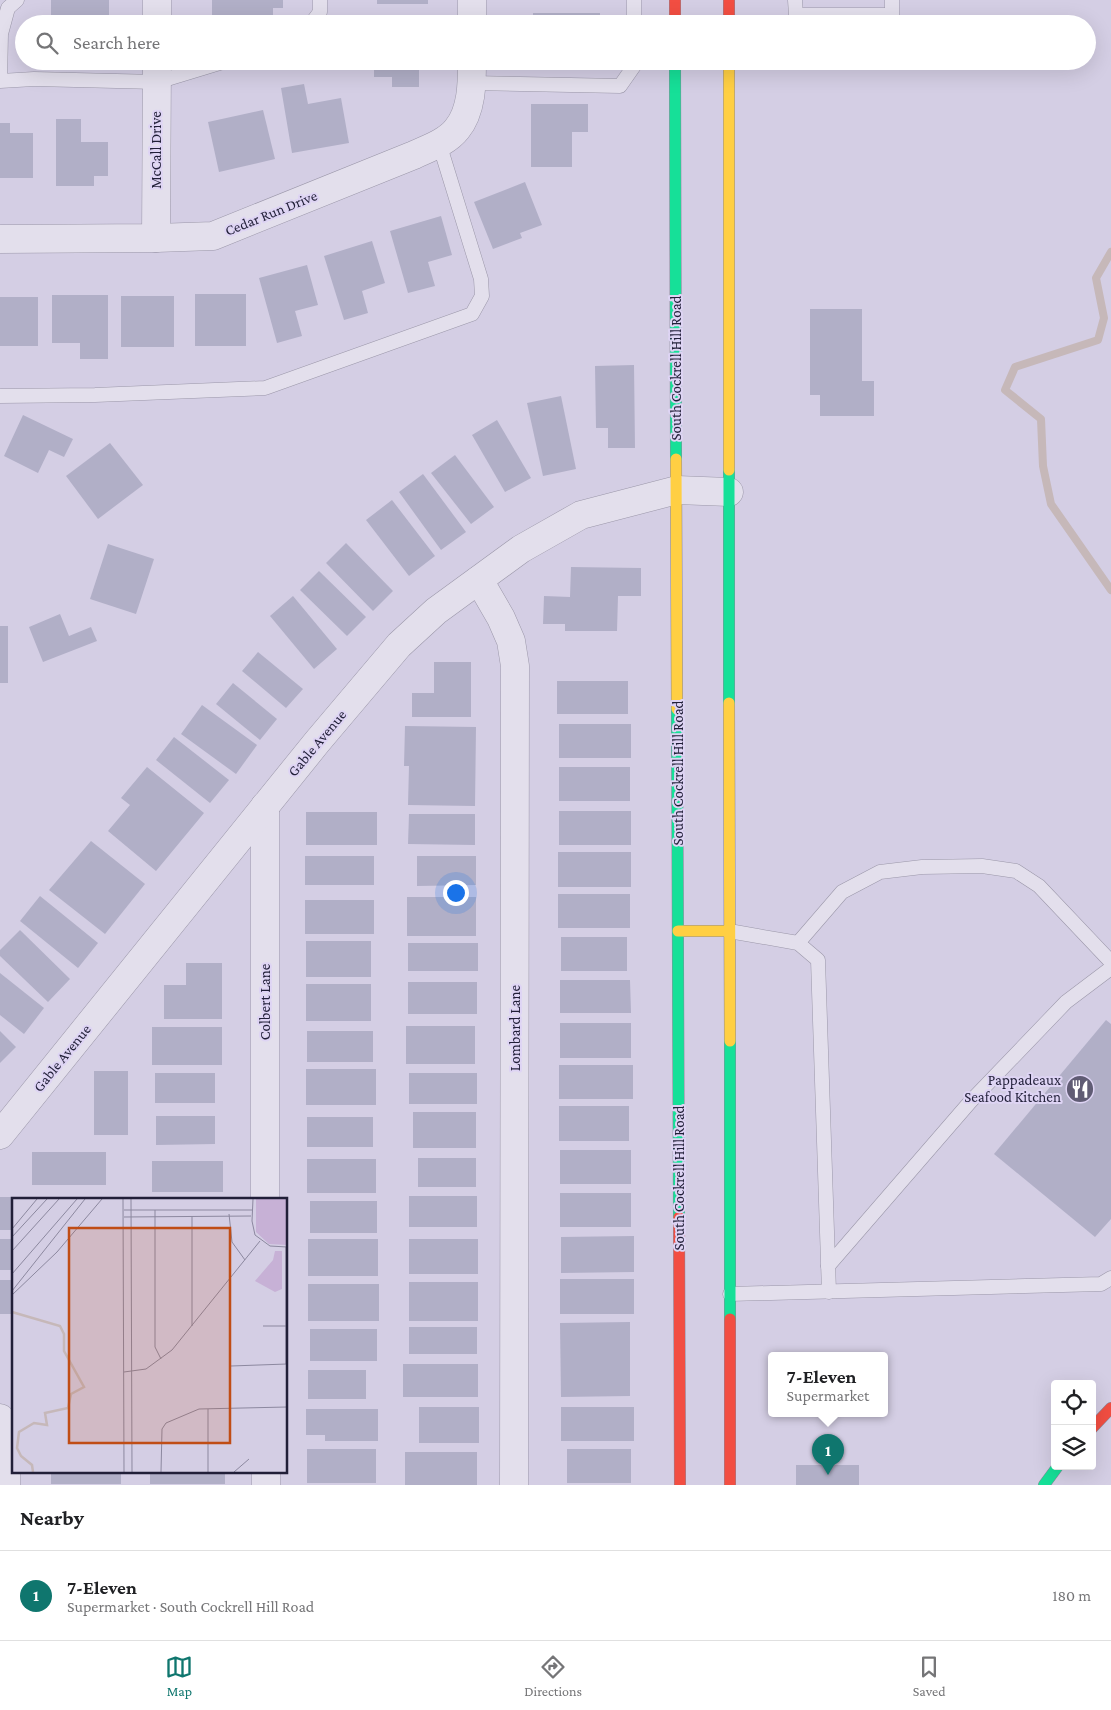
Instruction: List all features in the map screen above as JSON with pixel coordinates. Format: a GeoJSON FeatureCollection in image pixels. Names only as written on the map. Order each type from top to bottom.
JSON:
{"type":"FeatureCollection","features":[{"type":"Feature","properties":{"kind":"main road"},"geometry":{"type":"LineString","coordinates":[[675,0],[675,15]]}},
{"type":"Feature","properties":{"kind":"main road"},"geometry":{"type":"LineString","coordinates":[[728,0],[728,15]]}},
{"type":"Feature","properties":{"kind":"main road","name":"South Cockrell Hill Road"},"geometry":{"type":"LineString","coordinates":[[675,70],[680,1485]]}},
{"type":"Feature","properties":{"kind":"main road"},"geometry":{"type":"LineString","coordinates":[[729,70],[730,1485]]}},
{"type":"Feature","properties":{"kind":"main road"},"geometry":{"type":"LineString","coordinates":[[678,931],[730,931]]}},
{"type":"Feature","properties":{"kind":"main road"},"geometry":{"type":"LineString","coordinates":[[1095,1425],[1111,1408]]}},
{"type":"Feature","properties":{"kind":"main road"},"geometry":{"type":"LineString","coordinates":[[1044,1485],[1055,1470]]}},
{"type":"Feature","properties":{"kind":"street"},"geometry":{"type":"LineString","coordinates":[[157,0],[157,15]]}},
{"type":"Feature","properties":{"kind":"street"},"geometry":{"type":"LineString","coordinates":[[472,0],[472,15]]}},
{"type":"Feature","properties":{"kind":"street","name":"McCall Drive"},"geometry":{"type":"LineString","coordinates":[[156,238],[157,72]]}},
{"type":"Feature","properties":{"kind":"street","name":"Cedar Run Drive"},"geometry":{"type":"LineString","coordinates":[[0,239],[214,236],[414,155],[439,143],[457,129],[467,106],[471,72]]}},
{"type":"Feature","properties":{"kind":"street","name":"Gable Avenue"},"geometry":{"type":"LineString","coordinates":[[0,1135],[265,806],[399,645],[436,611],[521,549],[581,515],[676,490],[729,492]]}},
{"type":"Feature","properties":{"kind":"street","name":"Lombard Lane"},"geometry":{"type":"LineString","coordinates":[[480,580],[502,618],[511,641],[515,666],[514,1485]]}},
{"type":"Feature","properties":{"kind":"street","name":"Colbert Lane"},"geometry":{"type":"LineString","coordinates":[[265,806],[266,1198]]}},
{"type":"Feature","properties":{"kind":"street"},"geometry":{"type":"LineString","coordinates":[[0,1418],[6,1452],[6,1485]]}},
{"type":"Feature","properties":{"kind":"street"},"geometry":{"type":"LineString","coordinates":[[266,1472],[266,1485]]}},
{"type":"Feature","properties":{"kind":"lane"},"geometry":{"type":"LineString","coordinates":[[17,0],[8,8],[1,34],[0,81],[170,70]]}},
{"type":"Feature","properties":{"kind":"lane"},"geometry":{"type":"LineString","coordinates":[[318,15],[320,12],[320,0]]}},
{"type":"Feature","properties":{"kind":"lane"},"geometry":{"type":"LineString","coordinates":[[634,0],[634,15]]}},
{"type":"Feature","properties":{"kind":"lane"},"geometry":{"type":"LineString","coordinates":[[795,0],[796,15],[892,15],[892,0]]}},
{"type":"Feature","properties":{"kind":"lane"},"geometry":{"type":"LineString","coordinates":[[471,72],[620,86],[631,70]]}},
{"type":"Feature","properties":{"kind":"lane"},"geometry":{"type":"LineString","coordinates":[[0,396],[265,388],[472,314],[482,296],[480,279],[439,143]]}},
{"type":"Feature","properties":{"kind":"lane"},"geometry":{"type":"LineString","coordinates":[[798,943],[842,892],[880,872],[922,867],[982,866],[1016,871],[1039,886],[1111,962]]}},
{"type":"Feature","properties":{"kind":"lane"},"geometry":{"type":"LineString","coordinates":[[730,931],[798,943],[818,960],[829,1292]]}},
{"type":"Feature","properties":{"kind":"lane"},"geometry":{"type":"LineString","coordinates":[[828,1266],[970,1102],[1066,1002],[1111,968]]}},
{"type":"Feature","properties":{"kind":"lane"},"geometry":{"type":"LineString","coordinates":[[730,1294],[1101,1284],[1111,1278]]}},
{"type":"Feature","properties":{"kind":"building"},"geometry":{"type":"Polygon","coordinates":[[[51,0],[109,0],[109,15],[51,15],[51,0]]]}},
{"type":"Feature","properties":{"kind":"building"},"geometry":{"type":"Polygon","coordinates":[[[212,0],[283,0],[283,8],[273,8],[273,15],[212,15],[212,0]]]}},
{"type":"Feature","properties":{"kind":"building"},"geometry":{"type":"Polygon","coordinates":[[[377,0],[428,0],[428,4],[377,4],[377,0]]]}},
{"type":"Feature","properties":{"kind":"building"},"geometry":{"type":"Polygon","coordinates":[[[533,13],[600,13],[600,15],[533,15],[533,13]]]}},
{"type":"Feature","properties":{"kind":"building"},"geometry":{"type":"Polygon","coordinates":[[[374,70],[419,70],[419,87],[392,87],[392,77],[374,77],[374,70]]]}},
{"type":"Feature","properties":{"kind":"building"},"geometry":{"type":"Polygon","coordinates":[[[304,84],[308,104],[341,98],[349,143],[292,153],[281,88],[304,84]]]}},
{"type":"Feature","properties":{"kind":"building"},"geometry":{"type":"Polygon","coordinates":[[[531,104],[588,104],[588,132],[572,132],[572,167],[531,167],[531,104]]]}},
{"type":"Feature","properties":{"kind":"building"},"geometry":{"type":"Polygon","coordinates":[[[263,110],[275,159],[219,172],[208,122],[263,110]]]}},
{"type":"Feature","properties":{"kind":"building"},"geometry":{"type":"Polygon","coordinates":[[[56,119],[81,119],[81,142],[108,142],[108,176],[94,176],[94,186],[56,186],[56,119]]]}},
{"type":"Feature","properties":{"kind":"building"},"geometry":{"type":"Polygon","coordinates":[[[0,123],[10,123],[10,133],[33,133],[33,178],[0,178],[0,123]]]}},
{"type":"Feature","properties":{"kind":"building"},"geometry":{"type":"Polygon","coordinates":[[[525,182],[542,225],[520,233],[522,238],[493,249],[474,202],[525,182]]]}},
{"type":"Feature","properties":{"kind":"building"},"geometry":{"type":"Polygon","coordinates":[[[441,216],[452,255],[428,262],[435,286],[408,293],[390,231],[441,216]]]}},
{"type":"Feature","properties":{"kind":"building"},"geometry":{"type":"Polygon","coordinates":[[[372,241],[385,283],[362,291],[368,313],[344,320],[324,256],[372,241]]]}},
{"type":"Feature","properties":{"kind":"building"},"geometry":{"type":"Polygon","coordinates":[[[307,265],[318,305],[295,311],[302,336],[277,343],[259,278],[307,265]]]}},
{"type":"Feature","properties":{"kind":"building"},"geometry":{"type":"Polygon","coordinates":[[[195,294],[246,294],[246,346],[195,346],[195,294]]]}},
{"type":"Feature","properties":{"kind":"building"},"geometry":{"type":"Polygon","coordinates":[[[52,295],[108,295],[108,359],[80,359],[80,343],[52,343],[52,295]]]}},
{"type":"Feature","properties":{"kind":"building"},"geometry":{"type":"Polygon","coordinates":[[[121,296],[174,296],[174,347],[121,347],[121,296]]]}},
{"type":"Feature","properties":{"kind":"building"},"geometry":{"type":"Polygon","coordinates":[[[0,297],[38,297],[38,346],[0,346],[0,297]]]}},
{"type":"Feature","properties":{"kind":"building"},"geometry":{"type":"Polygon","coordinates":[[[810,309],[862,309],[862,381],[874,381],[874,416],[820,416],[820,395],[810,395],[810,309]]]}},
{"type":"Feature","properties":{"kind":"building"},"geometry":{"type":"Polygon","coordinates":[[[634,365],[635,448],[608,448],[608,428],[596,428],[595,366],[634,365]]]}},
{"type":"Feature","properties":{"kind":"building"},"geometry":{"type":"Polygon","coordinates":[[[561,396],[576,469],[543,476],[527,403],[561,396]]]}},
{"type":"Feature","properties":{"kind":"building"},"geometry":{"type":"Polygon","coordinates":[[[23,415],[73,439],[64,457],[49,450],[38,473],[4,456],[23,415]]]}},
{"type":"Feature","properties":{"kind":"building"},"geometry":{"type":"Polygon","coordinates":[[[497,420],[531,478],[505,492],[472,435],[497,420]]]}},
{"type":"Feature","properties":{"kind":"building"},"geometry":{"type":"Polygon","coordinates":[[[110,443],[143,485],[98,519],[66,476],[110,443]]]}},
{"type":"Feature","properties":{"kind":"building"},"geometry":{"type":"Polygon","coordinates":[[[455,455],[494,507],[471,524],[431,473],[455,455]]]}},
{"type":"Feature","properties":{"kind":"building"},"geometry":{"type":"Polygon","coordinates":[[[423,474],[466,532],[441,550],[399,492],[423,474]]]}},
{"type":"Feature","properties":{"kind":"building"},"geometry":{"type":"Polygon","coordinates":[[[392,500],[435,556],[409,576],[366,520],[392,500]]]}},
{"type":"Feature","properties":{"kind":"building"},"geometry":{"type":"Polygon","coordinates":[[[346,543],[393,591],[373,611],[326,563],[346,543]]]}},
{"type":"Feature","properties":{"kind":"building"},"geometry":{"type":"Polygon","coordinates":[[[108,544],[154,559],[136,614],[90,599],[108,544]]]}},
{"type":"Feature","properties":{"kind":"building"},"geometry":{"type":"Polygon","coordinates":[[[571,567],[641,568],[641,596],[618,596],[617,631],[565,631],[565,624],[543,624],[544,596],[570,597],[571,567]]]}},
{"type":"Feature","properties":{"kind":"building"},"geometry":{"type":"Polygon","coordinates":[[[319,571],[366,617],[347,636],[300,590],[319,571]]]}},
{"type":"Feature","properties":{"kind":"building"},"geometry":{"type":"Polygon","coordinates":[[[293,596],[337,649],[314,669],[270,616],[293,596]]]}},
{"type":"Feature","properties":{"kind":"building"},"geometry":{"type":"Polygon","coordinates":[[[60,614],[69,636],[91,627],[97,641],[43,662],[29,627],[60,614]]]}},
{"type":"Feature","properties":{"kind":"building"},"geometry":{"type":"Polygon","coordinates":[[[0,626],[8,626],[8,683],[0,683],[0,626]]]}},
{"type":"Feature","properties":{"kind":"building"},"geometry":{"type":"Polygon","coordinates":[[[258,652],[303,689],[286,708],[242,671],[258,652]]]}},
{"type":"Feature","properties":{"kind":"building"},"geometry":{"type":"Polygon","coordinates":[[[434,662],[471,662],[471,717],[412,717],[412,693],[434,693],[434,662]]]}},
{"type":"Feature","properties":{"kind":"building"},"geometry":{"type":"Polygon","coordinates":[[[557,681],[628,681],[628,714],[557,714],[557,681]]]}},
{"type":"Feature","properties":{"kind":"building"},"geometry":{"type":"Polygon","coordinates":[[[233,683],[277,719],[260,740],[216,704],[233,683]]]}},
{"type":"Feature","properties":{"kind":"building"},"geometry":{"type":"Polygon","coordinates":[[[202,705],[257,745],[236,774],[181,734],[202,705]]]}},
{"type":"Feature","properties":{"kind":"building"},"geometry":{"type":"Polygon","coordinates":[[[559,724],[631,724],[631,758],[559,758],[559,724]]]}},
{"type":"Feature","properties":{"kind":"building"},"geometry":{"type":"Polygon","coordinates":[[[405,726],[476,727],[475,806],[408,805],[409,766],[404,766],[405,726]]]}},
{"type":"Feature","properties":{"kind":"building"},"geometry":{"type":"Polygon","coordinates":[[[174,737],[229,780],[210,803],[156,760],[174,737]]]}},
{"type":"Feature","properties":{"kind":"building"},"geometry":{"type":"Polygon","coordinates":[[[147,767],[204,813],[156,871],[108,831],[130,805],[121,798],[147,767]]]}},
{"type":"Feature","properties":{"kind":"building"},"geometry":{"type":"Polygon","coordinates":[[[559,767],[630,767],[630,801],[559,801],[559,767]]]}},
{"type":"Feature","properties":{"kind":"building"},"geometry":{"type":"Polygon","coordinates":[[[559,811],[631,811],[631,845],[559,845],[559,811]]]}},
{"type":"Feature","properties":{"kind":"building"},"geometry":{"type":"Polygon","coordinates":[[[306,812],[377,812],[377,845],[306,845],[306,812]]]}},
{"type":"Feature","properties":{"kind":"building"},"geometry":{"type":"Polygon","coordinates":[[[409,814],[475,814],[475,845],[408,844],[409,814]]]}},
{"type":"Feature","properties":{"kind":"building"},"geometry":{"type":"Polygon","coordinates":[[[91,841],[145,884],[105,934],[49,890],[91,841]]]}},
{"type":"Feature","properties":{"kind":"building"},"geometry":{"type":"Polygon","coordinates":[[[558,852],[631,852],[631,887],[558,887],[558,852]]]}},
{"type":"Feature","properties":{"kind":"building"},"geometry":{"type":"Polygon","coordinates":[[[305,856],[374,856],[374,885],[305,885],[305,856]]]}},
{"type":"Feature","properties":{"kind":"building"},"geometry":{"type":"Polygon","coordinates":[[[417,856],[476,856],[476,885],[417,886],[417,856]]]}},
{"type":"Feature","properties":{"kind":"building"},"geometry":{"type":"Polygon","coordinates":[[[558,894],[630,894],[630,928],[558,928],[558,894]]]}},
{"type":"Feature","properties":{"kind":"building"},"geometry":{"type":"Polygon","coordinates":[[[40,896],[98,943],[78,968],[20,921],[40,896]]]}},
{"type":"Feature","properties":{"kind":"building"},"geometry":{"type":"Polygon","coordinates":[[[407,897],[476,897],[476,936],[407,936],[407,897]]]}},
{"type":"Feature","properties":{"kind":"building"},"geometry":{"type":"Polygon","coordinates":[[[305,900],[374,900],[374,934],[305,934],[305,900]]]}},
{"type":"Feature","properties":{"kind":"building"},"geometry":{"type":"Polygon","coordinates":[[[20,930],[70,979],[48,1002],[0,956],[0,950],[20,930]]]}},
{"type":"Feature","properties":{"kind":"building"},"geometry":{"type":"Polygon","coordinates":[[[561,937],[627,937],[627,971],[561,971],[561,937]]]}},
{"type":"Feature","properties":{"kind":"building"},"geometry":{"type":"Polygon","coordinates":[[[306,941],[371,941],[371,977],[306,977],[306,941]]]}},
{"type":"Feature","properties":{"kind":"building"},"geometry":{"type":"Polygon","coordinates":[[[408,943],[478,943],[478,971],[408,971],[408,943]]]}},
{"type":"Feature","properties":{"kind":"building"},"geometry":{"type":"Polygon","coordinates":[[[186,963],[222,963],[222,1019],[164,1019],[164,985],[186,985],[186,963]]]}},
{"type":"Feature","properties":{"kind":"building"},"geometry":{"type":"Polygon","coordinates":[[[0,973],[44,1008],[24,1034],[0,1015],[0,973]]]}},
{"type":"Feature","properties":{"kind":"building"},"geometry":{"type":"Polygon","coordinates":[[[560,980],[630,980],[631,1013],[560,1013],[560,980]]]}},
{"type":"Feature","properties":{"kind":"building"},"geometry":{"type":"Polygon","coordinates":[[[408,982],[477,982],[477,1014],[408,1014],[408,982]]]}},
{"type":"Feature","properties":{"kind":"building"},"geometry":{"type":"Polygon","coordinates":[[[306,984],[371,984],[371,1021],[306,1021],[306,984]]]}},
{"type":"Feature","properties":{"kind":"building","name":"Pappadeaux Seafood Kitchen"},"geometry":{"type":"Polygon","coordinates":[[[1106,1020],[1111,1024],[1111,1219],[1095,1237],[994,1154],[1106,1020]]]}},
{"type":"Feature","properties":{"kind":"building"},"geometry":{"type":"Polygon","coordinates":[[[560,1023],[631,1023],[631,1058],[560,1058],[560,1023]]]}},
{"type":"Feature","properties":{"kind":"building"},"geometry":{"type":"Polygon","coordinates":[[[406,1026],[475,1026],[475,1064],[406,1064],[406,1026]]]}},
{"type":"Feature","properties":{"kind":"building"},"geometry":{"type":"Polygon","coordinates":[[[152,1027],[222,1027],[222,1065],[152,1065],[152,1027]]]}},
{"type":"Feature","properties":{"kind":"building"},"geometry":{"type":"Polygon","coordinates":[[[0,1031],[16,1047],[0,1063],[0,1031]]]}},
{"type":"Feature","properties":{"kind":"building"},"geometry":{"type":"Polygon","coordinates":[[[307,1031],[373,1031],[373,1062],[307,1062],[307,1031]]]}},
{"type":"Feature","properties":{"kind":"building"},"geometry":{"type":"Polygon","coordinates":[[[559,1065],[633,1065],[633,1099],[559,1099],[559,1065]]]}},
{"type":"Feature","properties":{"kind":"building"},"geometry":{"type":"Polygon","coordinates":[[[306,1069],[376,1069],[376,1105],[306,1105],[306,1069]]]}},
{"type":"Feature","properties":{"kind":"building"},"geometry":{"type":"Polygon","coordinates":[[[94,1071],[128,1071],[128,1135],[94,1135],[94,1071]]]}},
{"type":"Feature","properties":{"kind":"building"},"geometry":{"type":"Polygon","coordinates":[[[155,1073],[215,1073],[215,1103],[155,1103],[155,1073]]]}},
{"type":"Feature","properties":{"kind":"building"},"geometry":{"type":"Polygon","coordinates":[[[409,1073],[477,1073],[477,1104],[409,1104],[409,1073]]]}},
{"type":"Feature","properties":{"kind":"building"},"geometry":{"type":"Polygon","coordinates":[[[559,1106],[629,1106],[629,1141],[559,1141],[559,1106]]]}},
{"type":"Feature","properties":{"kind":"building"},"geometry":{"type":"Polygon","coordinates":[[[413,1112],[476,1112],[476,1148],[413,1148],[413,1112]]]}},
{"type":"Feature","properties":{"kind":"building"},"geometry":{"type":"Polygon","coordinates":[[[156,1116],[215,1116],[215,1144],[156,1145],[156,1116]]]}},
{"type":"Feature","properties":{"kind":"building"},"geometry":{"type":"Polygon","coordinates":[[[307,1117],[373,1117],[373,1147],[307,1147],[307,1117]]]}},
{"type":"Feature","properties":{"kind":"building"},"geometry":{"type":"Polygon","coordinates":[[[560,1150],[631,1150],[631,1184],[560,1184],[560,1150]]]}},
{"type":"Feature","properties":{"kind":"building"},"geometry":{"type":"Polygon","coordinates":[[[32,1152],[106,1152],[106,1185],[32,1185],[32,1152]]]}},
{"type":"Feature","properties":{"kind":"building"},"geometry":{"type":"Polygon","coordinates":[[[418,1158],[476,1158],[476,1187],[418,1187],[418,1158]]]}},
{"type":"Feature","properties":{"kind":"building"},"geometry":{"type":"Polygon","coordinates":[[[307,1159],[376,1159],[376,1193],[307,1193],[307,1159]]]}},
{"type":"Feature","properties":{"kind":"building"},"geometry":{"type":"Polygon","coordinates":[[[152,1161],[223,1161],[223,1192],[152,1192],[152,1161]]]}},
{"type":"Feature","properties":{"kind":"building"},"geometry":{"type":"Polygon","coordinates":[[[560,1193],[631,1193],[631,1227],[560,1227],[560,1193]]]}},
{"type":"Feature","properties":{"kind":"building"},"geometry":{"type":"Polygon","coordinates":[[[409,1196],[477,1196],[477,1227],[409,1227],[409,1196]]]}},
{"type":"Feature","properties":{"kind":"building"},"geometry":{"type":"Polygon","coordinates":[[[0,1197],[14,1197],[12,1198],[12,1230],[0,1230],[0,1197]]]}},
{"type":"Feature","properties":{"kind":"building"},"geometry":{"type":"Polygon","coordinates":[[[310,1201],[377,1201],[377,1233],[310,1233],[310,1201]]]}},
{"type":"Feature","properties":{"kind":"building"},"geometry":{"type":"Polygon","coordinates":[[[634,1236],[634,1272],[561,1273],[561,1237],[634,1236]]]}},
{"type":"Feature","properties":{"kind":"building"},"geometry":{"type":"Polygon","coordinates":[[[0,1239],[12,1239],[12,1270],[0,1270],[0,1239]]]}},
{"type":"Feature","properties":{"kind":"building"},"geometry":{"type":"Polygon","coordinates":[[[308,1239],[378,1239],[378,1276],[308,1276],[308,1239]]]}},
{"type":"Feature","properties":{"kind":"building"},"geometry":{"type":"Polygon","coordinates":[[[409,1239],[478,1239],[478,1274],[409,1274],[409,1239]]]}},
{"type":"Feature","properties":{"kind":"building"},"geometry":{"type":"Polygon","coordinates":[[[560,1279],[634,1279],[634,1314],[560,1314],[560,1279]]]}},
{"type":"Feature","properties":{"kind":"building"},"geometry":{"type":"Polygon","coordinates":[[[0,1280],[12,1280],[12,1314],[0,1314],[0,1280]]]}},
{"type":"Feature","properties":{"kind":"building"},"geometry":{"type":"Polygon","coordinates":[[[409,1282],[478,1282],[478,1321],[409,1321],[409,1282]]]}},
{"type":"Feature","properties":{"kind":"building"},"geometry":{"type":"Polygon","coordinates":[[[308,1284],[379,1284],[379,1321],[308,1321],[308,1284]]]}},
{"type":"Feature","properties":{"kind":"building"},"geometry":{"type":"Polygon","coordinates":[[[630,1322],[630,1396],[561,1397],[560,1323],[630,1322]]]}},
{"type":"Feature","properties":{"kind":"building"},"geometry":{"type":"Polygon","coordinates":[[[409,1327],[477,1327],[477,1354],[409,1354],[409,1327]]]}},
{"type":"Feature","properties":{"kind":"building"},"geometry":{"type":"Polygon","coordinates":[[[310,1329],[377,1329],[377,1361],[310,1361],[310,1329]]]}},
{"type":"Feature","properties":{"kind":"building"},"geometry":{"type":"Polygon","coordinates":[[[403,1364],[478,1364],[478,1397],[403,1397],[403,1364]]]}},
{"type":"Feature","properties":{"kind":"building"},"geometry":{"type":"Polygon","coordinates":[[[308,1370],[366,1370],[366,1399],[308,1399],[308,1370]]]}},
{"type":"Feature","properties":{"kind":"building"},"geometry":{"type":"Polygon","coordinates":[[[419,1407],[479,1407],[479,1443],[419,1443],[419,1407]]]}},
{"type":"Feature","properties":{"kind":"building"},"geometry":{"type":"Polygon","coordinates":[[[561,1407],[634,1407],[634,1441],[561,1441],[561,1407]]]}},
{"type":"Feature","properties":{"kind":"building"},"geometry":{"type":"Polygon","coordinates":[[[306,1409],[378,1409],[378,1441],[325,1441],[325,1435],[306,1435],[306,1409]]]}},
{"type":"Feature","properties":{"kind":"building"},"geometry":{"type":"Polygon","coordinates":[[[307,1449],[376,1449],[376,1483],[307,1483],[307,1449]]]}},
{"type":"Feature","properties":{"kind":"building"},"geometry":{"type":"Polygon","coordinates":[[[567,1449],[631,1449],[631,1483],[567,1483],[567,1449]]]}},
{"type":"Feature","properties":{"kind":"building"},"geometry":{"type":"Polygon","coordinates":[[[405,1452],[477,1452],[477,1485],[405,1485],[405,1452]]]}},
{"type":"Feature","properties":{"kind":"building"},"geometry":{"type":"Polygon","coordinates":[[[796,1465],[859,1465],[859,1485],[796,1485],[796,1465]]]}},
{"type":"Feature","properties":{"kind":"building"},"geometry":{"type":"Polygon","coordinates":[[[51,1472],[121,1472],[121,1484],[51,1484],[51,1472]]]}},
{"type":"Feature","properties":{"kind":"building"},"geometry":{"type":"Polygon","coordinates":[[[150,1472],[225,1472],[225,1484],[150,1484],[150,1472]]]}},
{"type":"Feature","properties":{"kind":"waterway"},"geometry":{"type":"LineString","coordinates":[[1111,252],[1096,278],[1104,318],[1098,340],[1015,367],[1005,390],[1041,419],[1043,466],[1051,504],[1111,590]]}},
{"type":"Feature","properties":{"kind":"traffic: fast"},"geometry":{"type":"LineString","coordinates":[[675,70],[676,459]]}},
{"type":"Feature","properties":{"kind":"traffic: fast"},"geometry":{"type":"LineString","coordinates":[[729,470],[729,703]]}},
{"type":"Feature","properties":{"kind":"traffic: fast"},"geometry":{"type":"LineString","coordinates":[[677,709],[679,1217]]}},
{"type":"Feature","properties":{"kind":"traffic: fast"},"geometry":{"type":"LineString","coordinates":[[730,1041],[730,1319]]}},
{"type":"Feature","properties":{"kind":"traffic: fast"},"geometry":{"type":"LineString","coordinates":[[1044,1485],[1055,1470]]}},
{"type":"Feature","properties":{"kind":"traffic: slow"},"geometry":{"type":"LineString","coordinates":[[729,70],[729,470]]}},
{"type":"Feature","properties":{"kind":"traffic: slow"},"geometry":{"type":"LineString","coordinates":[[676,459],[677,709]]}},
{"type":"Feature","properties":{"kind":"traffic: slow"},"geometry":{"type":"LineString","coordinates":[[729,703],[730,1041]]}},
{"type":"Feature","properties":{"kind":"traffic: slow"},"geometry":{"type":"LineString","coordinates":[[678,931],[729,931]]}},
{"type":"Feature","properties":{"kind":"traffic: jam"},"geometry":{"type":"LineString","coordinates":[[675,0],[675,15]]}},
{"type":"Feature","properties":{"kind":"traffic: jam"},"geometry":{"type":"LineString","coordinates":[[729,0],[729,15]]}},
{"type":"Feature","properties":{"kind":"traffic: jam"},"geometry":{"type":"LineString","coordinates":[[679,1217],[680,1485]]}},
{"type":"Feature","properties":{"kind":"traffic: jam"},"geometry":{"type":"LineString","coordinates":[[730,1319],[730,1485]]}},
{"type":"Feature","properties":{"kind":"traffic: jam"},"geometry":{"type":"LineString","coordinates":[[1095,1425],[1111,1408]]}},
{"type":"Feature","properties":{"kind":"place","name":"Pappadeaux Seafood Kitchen"},"geometry":{"type":"Point","coordinates":[1080,1089]}},
{"type":"Feature","properties":{"kind":"place","name":"7-Eleven"},"geometry":{"type":"Point","coordinates":[828,1475]}}]}
